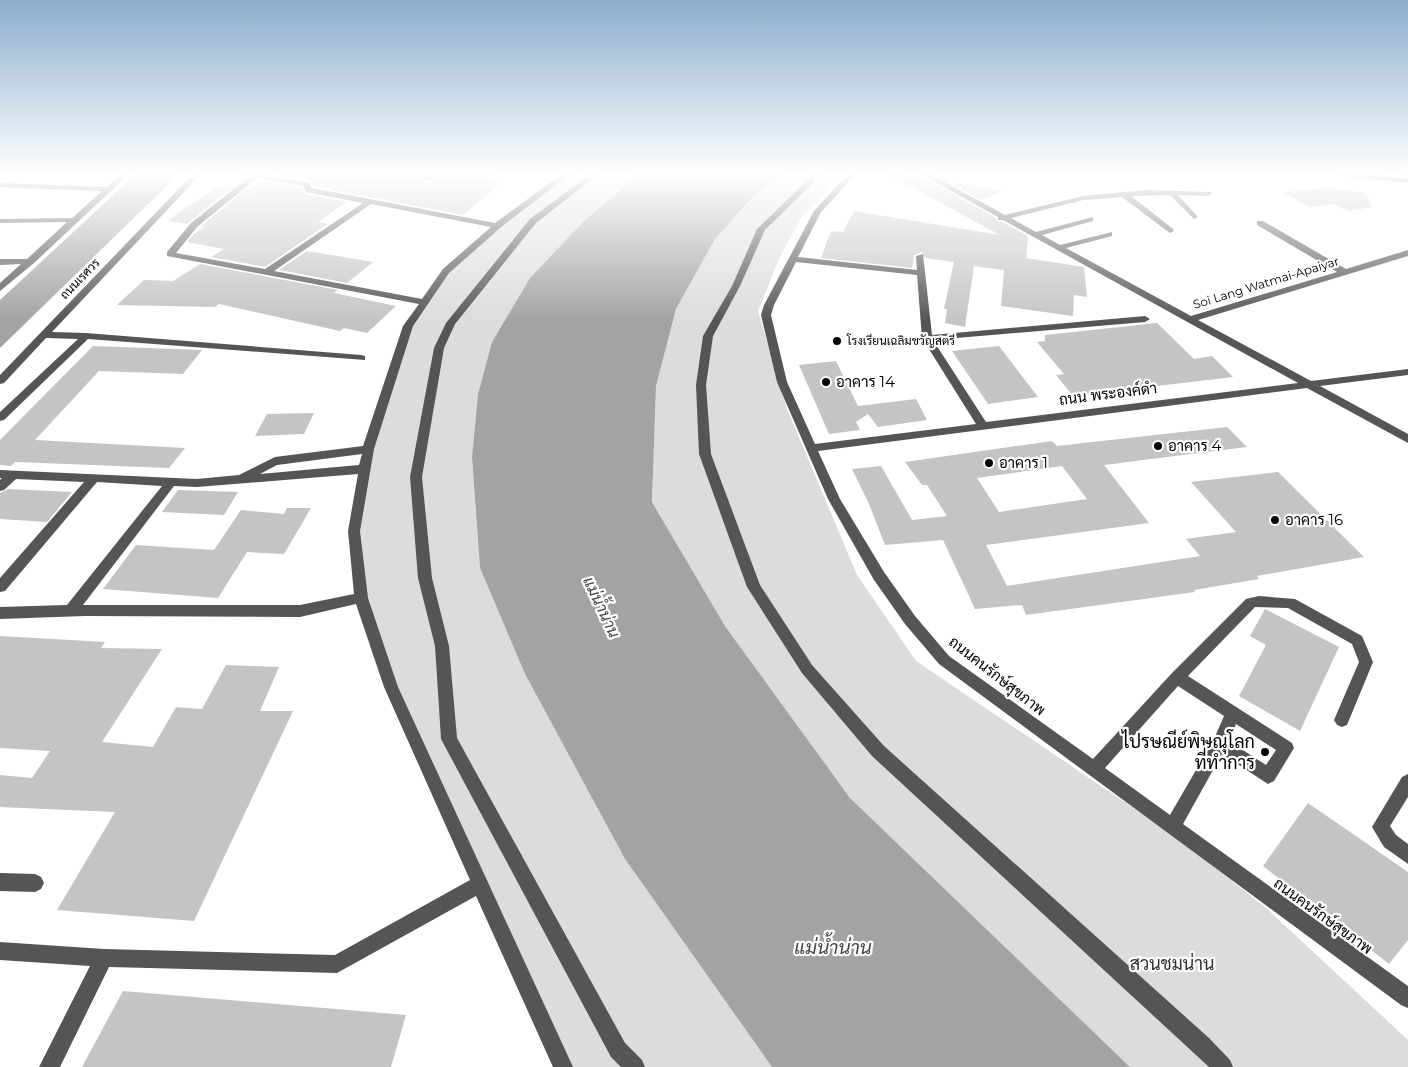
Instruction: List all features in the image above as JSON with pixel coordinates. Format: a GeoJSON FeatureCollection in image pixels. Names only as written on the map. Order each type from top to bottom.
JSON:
{"type":"FeatureCollection","features":[{"type":"Feature","properties":{"kind":"street"},"geometry":{"type":"LineString","coordinates":[[0,288],[71,223]]}},
{"type":"Feature","properties":{"kind":"street","name":"ถนนเรศวร"},"geometry":{"type":"LineString","coordinates":[[0,381],[151,223]]}},
{"type":"Feature","properties":{"kind":"street"},"geometry":{"type":"LineString","coordinates":[[197,223],[170,254],[424,302]]}},
{"type":"Feature","properties":{"kind":"street"},"geometry":{"type":"LineString","coordinates":[[267,272],[338,223]]}},
{"type":"Feature","properties":{"kind":"street"},"geometry":{"type":"LineString","coordinates":[[479,223],[497,226]]}},
{"type":"Feature","properties":{"kind":"street"},"geometry":{"type":"LineString","coordinates":[[501,223],[446,271],[408,326],[368,449],[354,531],[361,598],[391,687],[563,1067]]}},
{"type":"Feature","properties":{"kind":"street"},"geometry":{"type":"LineString","coordinates":[[532,223],[450,324],[439,348],[416,477],[425,578],[442,646],[449,740],[618,1050],[634,1067]]}},
{"type":"Feature","properties":{"kind":"street"},"geometry":{"type":"LineString","coordinates":[[766,223],[760,228],[736,286],[708,336],[700,385],[705,454],[754,587],[806,669],[878,751],[1202,1045],[1223,1067]]}},
{"type":"Feature","properties":{"kind":"street","name":"ถนนคนรักษ์สุขภาพ"},"geometry":{"type":"LineString","coordinates":[[812,223],[766,314],[782,382],[813,448],[834,499],[879,576],[910,620],[944,660],[1408,998]]}},
{"type":"Feature","properties":{"kind":"street"},"geometry":{"type":"LineString","coordinates":[[1011,223],[1408,439]]}},
{"type":"Feature","properties":{"kind":"street"},"geometry":{"type":"LineString","coordinates":[[1034,235],[1077,223]]}},
{"type":"Feature","properties":{"kind":"street"},"geometry":{"type":"LineString","coordinates":[[1160,223],[1170,231]]}},
{"type":"Feature","properties":{"kind":"street"},"geometry":{"type":"LineString","coordinates":[[1260,223],[1344,272]]}},
{"type":"Feature","properties":{"kind":"street"},"geometry":{"type":"LineString","coordinates":[[1057,248],[1109,234]]}},
{"type":"Feature","properties":{"kind":"street","name":"Soi Lang Watmai-Apaiyar"},"geometry":{"type":"LineString","coordinates":[[1189,320],[1408,253]]}},
{"type":"Feature","properties":{"kind":"street"},"geometry":{"type":"LineString","coordinates":[[920,256],[927,338],[982,425]]}},
{"type":"Feature","properties":{"kind":"street"},"geometry":{"type":"LineString","coordinates":[[793,260],[922,273]]}},
{"type":"Feature","properties":{"kind":"street"},"geometry":{"type":"LineString","coordinates":[[0,262],[31,261]]}},
{"type":"Feature","properties":{"kind":"street"},"geometry":{"type":"LineString","coordinates":[[927,338],[1145,319]]}},
{"type":"Feature","properties":{"kind":"street"},"geometry":{"type":"LineString","coordinates":[[44,335],[86,336],[361,358]]}},
{"type":"Feature","properties":{"kind":"street"},"geometry":{"type":"LineString","coordinates":[[0,418],[86,336]]}},
{"type":"Feature","properties":{"kind":"street","name":"ถนน พระองค์ดำ"},"geometry":{"type":"LineString","coordinates":[[813,448],[1408,372]]}},
{"type":"Feature","properties":{"kind":"street"},"geometry":{"type":"LineString","coordinates":[[237,480],[275,460],[368,449]]}},
{"type":"Feature","properties":{"kind":"street"},"geometry":{"type":"LineString","coordinates":[[0,474],[197,482],[365,468]]}},
{"type":"Feature","properties":{"kind":"street"},"geometry":{"type":"LineString","coordinates":[[0,487],[14,474]]}},
{"type":"Feature","properties":{"kind":"street"},"geometry":{"type":"LineString","coordinates":[[0,587],[94,478]]}},
{"type":"Feature","properties":{"kind":"street"},"geometry":{"type":"LineString","coordinates":[[70,610],[172,481]]}},
{"type":"Feature","properties":{"kind":"street"},"geometry":{"type":"LineString","coordinates":[[0,613],[70,610],[300,611],[361,598]]}},
{"type":"Feature","properties":{"kind":"street"},"geometry":{"type":"LineString","coordinates":[[1094,769],[1177,677],[1251,603],[1259,601],[1290,603],[1357,640],[1366,662],[1342,720]]}},
{"type":"Feature","properties":{"kind":"street"},"geometry":{"type":"LineString","coordinates":[[1177,677],[1286,748],[1268,776],[1220,744]]}},
{"type":"Feature","properties":{"kind":"street"},"geometry":{"type":"LineString","coordinates":[[1172,826],[1220,744],[1233,714]]}},
{"type":"Feature","properties":{"kind":"street"},"geometry":{"type":"LineString","coordinates":[[1408,782],[1380,827],[1390,841],[1408,855]]}},
{"type":"Feature","properties":{"kind":"street"},"geometry":{"type":"LineString","coordinates":[[0,882],[35,883]]}},
{"type":"Feature","properties":{"kind":"street"},"geometry":{"type":"LineString","coordinates":[[0,951],[104,958],[337,964],[480,884]]}},
{"type":"Feature","properties":{"kind":"street"},"geometry":{"type":"LineString","coordinates":[[49,1067],[104,958]]}},
{"type":"Feature","properties":{"kind":"green space"},"geometry":{"type":"Polygon","coordinates":[[[501,223],[582,223],[530,278],[492,342],[478,394],[472,457],[480,568],[525,674],[625,859],[772,1067],[563,1067],[391,687],[361,598],[354,531],[368,449],[408,326],[451,267],[501,223]]]}},
{"type":"Feature","properties":{"kind":"green space","name":"สวนชมน่าน"},"geometry":{"type":"Polygon","coordinates":[[[729,223],[798,223],[779,259],[758,311],[786,406],[857,575],[916,661],[1172,834],[1265,907],[1408,1040],[1408,1067],[1130,1067],[850,798],[725,626],[652,502],[656,386],[676,309],[715,239],[729,223]]]}},
{"type":"Feature","properties":{"kind":"water"},"geometry":{"type":"Polygon","coordinates":[[[83,223],[129,223],[0,348],[0,300],[83,223]]]}},
{"type":"Feature","properties":{"kind":"water","name":"แม่น้ำน่าน"},"geometry":{"type":"Polygon","coordinates":[[[582,223],[729,223],[715,239],[676,309],[656,386],[652,502],[725,626],[850,798],[1130,1067],[772,1067],[625,859],[525,674],[480,568],[472,457],[478,394],[492,342],[530,278],[582,223]]]}},
{"type":"Feature","properties":{"kind":"building"},"geometry":{"type":"Polygon","coordinates":[[[205,223],[328,224],[265,267],[211,257],[224,249],[187,242],[194,234],[205,227],[201,226],[205,223]]]}},
{"type":"Feature","properties":{"kind":"building"},"geometry":{"type":"Polygon","coordinates":[[[848,223],[926,223],[1000,235],[977,223],[1004,223],[1028,236],[1026,258],[1084,267],[1087,297],[1074,295],[1073,316],[1001,306],[1004,270],[974,266],[965,327],[945,323],[947,309],[944,309],[954,262],[925,258],[922,252],[914,255],[912,268],[821,258],[831,231],[843,232],[848,223]]]}},
{"type":"Feature","properties":{"kind":"building"},"geometry":{"type":"Polygon","coordinates":[[[307,251],[373,262],[347,283],[279,270],[307,251]]]}},
{"type":"Feature","properties":{"kind":"building"},"geometry":{"type":"Polygon","coordinates":[[[200,264],[338,290],[334,293],[396,306],[367,333],[344,328],[340,331],[219,304],[215,307],[117,305],[144,280],[173,281],[200,264]]]}},
{"type":"Feature","properties":{"kind":"building"},"geometry":{"type":"Polygon","coordinates":[[[1157,323],[1194,359],[1212,356],[1233,377],[1073,396],[1056,375],[1064,374],[1037,342],[1045,341],[1045,335],[1157,323]]]}},
{"type":"Feature","properties":{"kind":"building"},"geometry":{"type":"Polygon","coordinates":[[[93,346],[202,350],[183,374],[99,371],[35,440],[185,448],[169,468],[15,462],[11,466],[0,465],[0,440],[93,346]]]}},
{"type":"Feature","properties":{"kind":"building"},"geometry":{"type":"Polygon","coordinates":[[[999,346],[1038,397],[988,404],[952,351],[999,346]]]}},
{"type":"Feature","properties":{"kind":"building","name":"อาคาร 14"},"geometry":{"type":"Polygon","coordinates":[[[836,361],[858,406],[916,399],[927,420],[878,427],[868,414],[856,422],[860,430],[829,434],[799,365],[836,361]]]}},
{"type":"Feature","properties":{"kind":"building"},"geometry":{"type":"Polygon","coordinates":[[[314,413],[304,434],[255,436],[267,414],[314,413]]]}},
{"type":"Feature","properties":{"kind":"building"},"geometry":{"type":"Polygon","coordinates":[[[1227,427],[1247,447],[1104,465],[1149,523],[986,545],[1007,586],[1200,556],[1186,539],[1236,532],[1191,482],[1278,472],[1364,557],[1257,576],[1259,579],[1194,590],[1195,592],[1026,615],[1022,605],[975,609],[943,540],[885,545],[869,504],[852,469],[881,466],[912,520],[947,516],[927,485],[922,485],[905,462],[1052,441],[1057,446],[1227,427]],[[1062,466],[977,478],[999,512],[1087,499],[1062,466]]]}},
{"type":"Feature","properties":{"kind":"building"},"geometry":{"type":"Polygon","coordinates":[[[8,489],[72,492],[47,522],[0,519],[0,493],[8,489]]]}},
{"type":"Feature","properties":{"kind":"building"},"geometry":{"type":"Polygon","coordinates":[[[178,490],[238,492],[224,515],[162,512],[178,490]]]}},
{"type":"Feature","properties":{"kind":"building"},"geometry":{"type":"Polygon","coordinates":[[[287,508],[311,508],[284,554],[247,552],[218,598],[103,589],[136,545],[214,550],[241,510],[284,514],[287,508]]]}},
{"type":"Feature","properties":{"kind":"building"},"geometry":{"type":"Polygon","coordinates":[[[1265,609],[1339,647],[1300,731],[1239,696],[1266,645],[1250,636],[1265,609]]]}},
{"type":"Feature","properties":{"kind":"building"},"geometry":{"type":"Polygon","coordinates":[[[0,636],[105,642],[101,648],[162,649],[102,742],[153,747],[176,707],[202,709],[226,665],[279,667],[260,711],[293,711],[194,921],[57,910],[115,812],[0,807],[0,775],[32,778],[50,751],[0,748],[0,636]]]}},
{"type":"Feature","properties":{"kind":"building"},"geometry":{"type":"Polygon","coordinates":[[[1308,803],[1408,872],[1408,940],[1389,964],[1263,866],[1308,803]]]}},
{"type":"Feature","properties":{"kind":"building"},"geometry":{"type":"Polygon","coordinates":[[[123,991],[406,1015],[391,1067],[82,1067],[123,991]]]}},
{"type":"Feature","properties":{"kind":"place","name":"โรงเรียนเฉลิมขวัญสตรี"},"geometry":{"type":"Point","coordinates":[837,341]}},
{"type":"Feature","properties":{"kind":"place","name":"อาคาร 14"},"geometry":{"type":"Point","coordinates":[826,382]}},
{"type":"Feature","properties":{"kind":"place","name":"อาคาร 4"},"geometry":{"type":"Point","coordinates":[1158,446]}},
{"type":"Feature","properties":{"kind":"place","name":"อาคาร 1"},"geometry":{"type":"Point","coordinates":[989,463]}},
{"type":"Feature","properties":{"kind":"place","name":"อาคาร 16"},"geometry":{"type":"Point","coordinates":[1275,520]}},
{"type":"Feature","properties":{"kind":"place","name":"ไปรษณีย์พิษณุโลก ที่ทำการ"},"geometry":{"type":"Point","coordinates":[1265,752]}}]}
